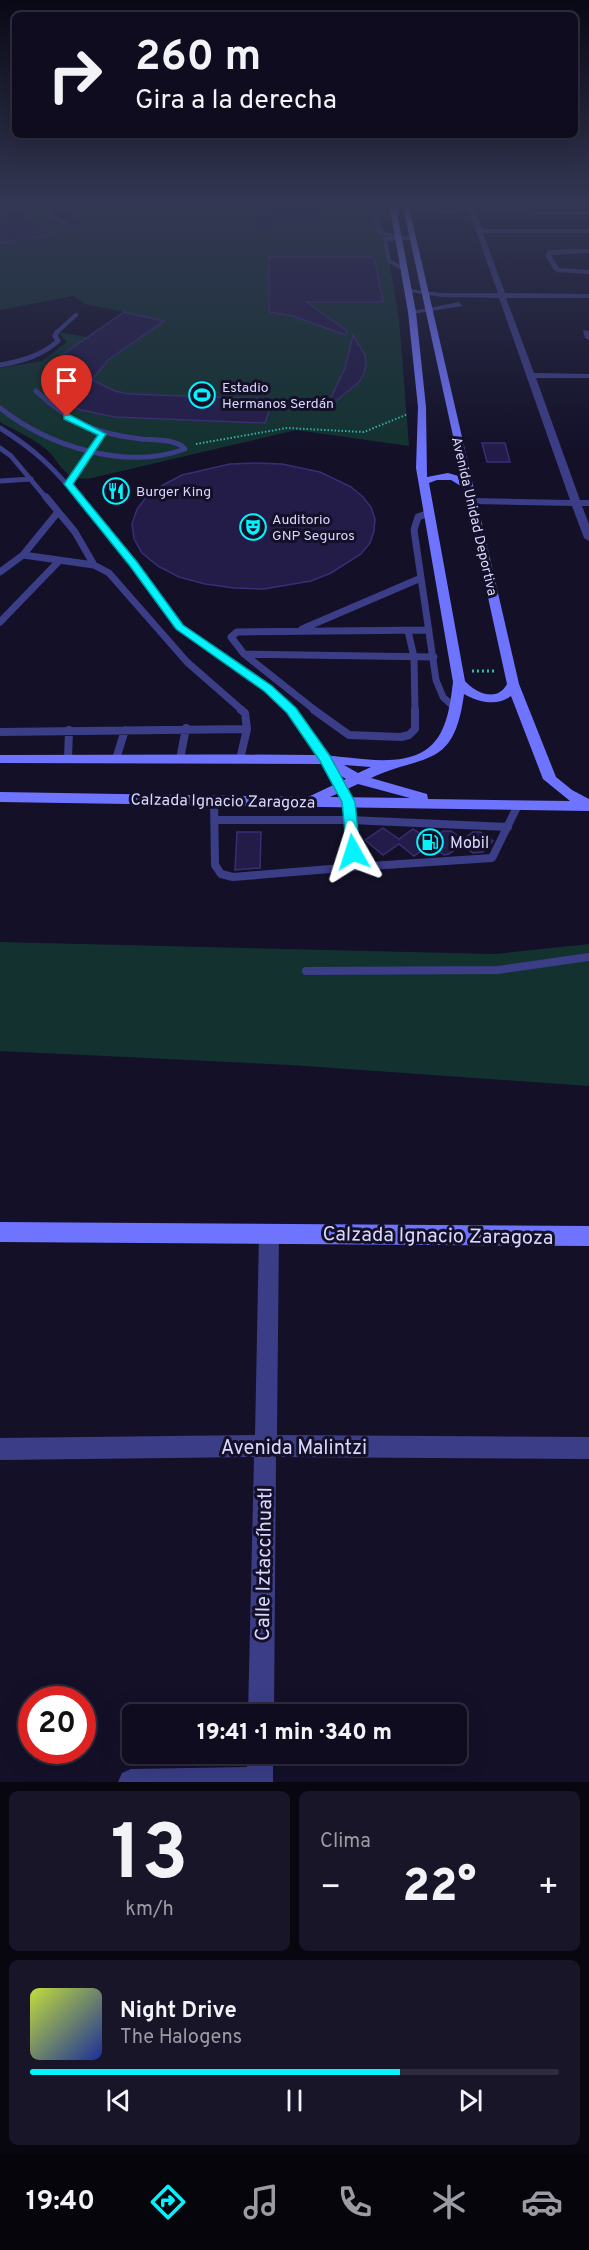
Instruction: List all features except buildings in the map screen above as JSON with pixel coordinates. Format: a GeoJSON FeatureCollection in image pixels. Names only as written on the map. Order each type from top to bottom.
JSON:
{"type":"FeatureCollection","features":[{"type":"Feature","properties":{"kind":"street"},"geometry":{"type":"LineString","coordinates":[[0,759],[326,759],[393,762],[415,760],[430,754],[444,738],[457,710],[459,682],[421,468],[422,407],[407,286]]}},
{"type":"Feature","properties":{"kind":"street","name":"Avenida Unidad Deportiva"},"geometry":{"type":"LineString","coordinates":[[423,286],[513,684],[550,779],[567,793],[589,806]]}},
{"type":"Feature","properties":{"kind":"street"},"geometry":{"type":"LineString","coordinates":[[499,286],[589,538]]}},
{"type":"Feature","properties":{"kind":"street"},"geometry":{"type":"LineString","coordinates":[[408,291],[441,295],[589,302]]}},
{"type":"Feature","properties":{"kind":"street"},"geometry":{"type":"LineString","coordinates":[[441,295],[444,305]]}},
{"type":"Feature","properties":{"kind":"street"},"geometry":{"type":"LineString","coordinates":[[412,312],[444,305],[503,298],[589,296]]}},
{"type":"Feature","properties":{"kind":"street"},"geometry":{"type":"LineString","coordinates":[[530,375],[589,376]]}},
{"type":"Feature","properties":{"kind":"street"},"geometry":{"type":"LineString","coordinates":[[424,482],[438,476],[448,476],[458,478],[469,487]]}},
{"type":"Feature","properties":{"kind":"street"},"geometry":{"type":"LineString","coordinates":[[472,501],[589,503]]}},
{"type":"Feature","properties":{"kind":"street"},"geometry":{"type":"LineString","coordinates":[[459,682],[469,694],[488,699],[506,694],[513,684]]}},
{"type":"Feature","properties":{"kind":"street"},"geometry":{"type":"LineString","coordinates":[[326,759],[357,779],[400,792],[460,804]]}},
{"type":"Feature","properties":{"kind":"street"},"geometry":{"type":"LineString","coordinates":[[310,801],[393,762]]}},
{"type":"Feature","properties":{"kind":"street","name":"Calzada Ignacio Zaragoza"},"geometry":{"type":"LineString","coordinates":[[0,797],[589,806]]}},
{"type":"Feature","properties":{"kind":"street","name":"Calzada Ignacio Zaragoza"},"geometry":{"type":"LineString","coordinates":[[0,1232],[589,1236]]}},
{"type":"Feature","properties":{"kind":"street","name":"Calle Iztaccíhuatl"},"geometry":{"type":"LineString","coordinates":[[261,1704],[269,1233]]}},
{"type":"Feature","properties":{"kind":"street","name":"Avenida Malintzi"},"geometry":{"type":"LineString","coordinates":[[0,1449],[266,1446],[589,1448]]}},
{"type":"Feature","properties":{"kind":"street"},"geometry":{"type":"LineString","coordinates":[[131,1782],[260,1781],[260,1764]]}},
{"type":"Feature","properties":{"kind":"lane"},"geometry":{"type":"LineString","coordinates":[[0,365],[40,355],[53,347],[58,341],[55,336],[56,332],[76,315]]}},
{"type":"Feature","properties":{"kind":"lane"},"geometry":{"type":"LineString","coordinates":[[0,408],[32,428],[91,451],[143,458],[182,451],[185,447],[177,443],[102,434],[73,421],[54,408],[36,391]]}},
{"type":"Feature","properties":{"kind":"lane"},"geometry":{"type":"LineString","coordinates":[[0,428],[41,456],[68,484],[134,564],[180,627],[268,688],[291,710],[326,759],[349,802],[355,867]]}},
{"type":"Feature","properties":{"kind":"lane"},"geometry":{"type":"LineString","coordinates":[[68,484],[102,434]]}},
{"type":"Feature","properties":{"kind":"lane"},"geometry":{"type":"LineString","coordinates":[[0,448],[11,456],[75,532],[94,564],[116,580],[142,613],[187,662],[245,713],[247,729],[240,759]]}},
{"type":"Feature","properties":{"kind":"lane"},"geometry":{"type":"LineString","coordinates":[[0,481],[31,479]]}},
{"type":"Feature","properties":{"kind":"lane"},"geometry":{"type":"LineString","coordinates":[[0,572],[23,555],[58,512]]}},
{"type":"Feature","properties":{"kind":"lane"},"geometry":{"type":"LineString","coordinates":[[429,513],[418,517],[414,530],[436,680],[443,697],[457,710]]}},
{"type":"Feature","properties":{"kind":"lane"},"geometry":{"type":"LineString","coordinates":[[23,555],[94,564]]}},
{"type":"Feature","properties":{"kind":"lane"},"geometry":{"type":"LineString","coordinates":[[0,622],[59,561]]}},
{"type":"Feature","properties":{"kind":"lane"},"geometry":{"type":"LineString","coordinates":[[295,632],[421,578]]}},
{"type":"Feature","properties":{"kind":"lane"},"geometry":{"type":"LineString","coordinates":[[408,631],[414,657],[415,729],[409,735],[401,737],[349,735],[341,731],[244,654],[232,640],[232,634],[429,630]]}},
{"type":"Feature","properties":{"kind":"lane"},"geometry":{"type":"LineString","coordinates":[[244,654],[434,657]]}},
{"type":"Feature","properties":{"kind":"lane"},"geometry":{"type":"LineString","coordinates":[[180,759],[186,728]]}},
{"type":"Feature","properties":{"kind":"lane"},"geometry":{"type":"LineString","coordinates":[[0,732],[247,729]]}},
{"type":"Feature","properties":{"kind":"lane"},"geometry":{"type":"LineString","coordinates":[[68,759],[69,730]]}},
{"type":"Feature","properties":{"kind":"lane"},"geometry":{"type":"LineString","coordinates":[[116,759],[125,730]]}},
{"type":"Feature","properties":{"kind":"lane"},"geometry":{"type":"LineString","coordinates":[[214,800],[215,865],[220,874],[233,877],[492,858],[518,805]]}},
{"type":"Feature","properties":{"kind":"lane"},"geometry":{"type":"LineString","coordinates":[[214,820],[350,820],[508,827]]}},
{"type":"Feature","properties":{"kind":"lane"},"geometry":{"type":"LineString","coordinates":[[306,971],[498,970],[589,957]]}},
{"type":"Feature","properties":{"kind":"path"},"geometry":{"type":"LineString","coordinates":[[185,447],[287,428],[364,432],[422,407]]}},
{"type":"Feature","properties":{"kind":"green space","name":"Estadio Hermanos Serdán"},"geometry":{"type":"Polygon","coordinates":[[[0,286],[393,286],[399,319],[409,446],[296,430],[92,478],[74,477],[68,474],[42,446],[0,422],[0,368],[42,361],[67,342],[58,332],[87,337],[124,312],[85,304],[74,296],[0,310],[0,286]]]}},
{"type":"Feature","properties":{"kind":"green space"},"geometry":{"type":"Polygon","coordinates":[[[0,942],[495,954],[589,944],[589,1086],[291,1065],[0,1051],[0,942]]]}},
{"type":"Feature","properties":{"kind":"place","name":"Estadio Hermanos Serdán"},"geometry":{"type":"Point","coordinates":[202,395]}},
{"type":"Feature","properties":{"kind":"place","name":"Burger King"},"geometry":{"type":"Point","coordinates":[116,491]}},
{"type":"Feature","properties":{"kind":"place","name":"Auditorio GNP Seguros"},"geometry":{"type":"Point","coordinates":[253,527]}},
{"type":"Feature","properties":{"kind":"place","name":"Mobil"},"geometry":{"type":"Point","coordinates":[430,842]}},
{"type":"Feature","properties":{"kind":"route"},"geometry":{"type":"LineString","coordinates":[[67,417],[102,434],[68,484],[134,564],[180,627],[268,688],[291,710],[326,759],[349,802],[353,852]]}}]}
